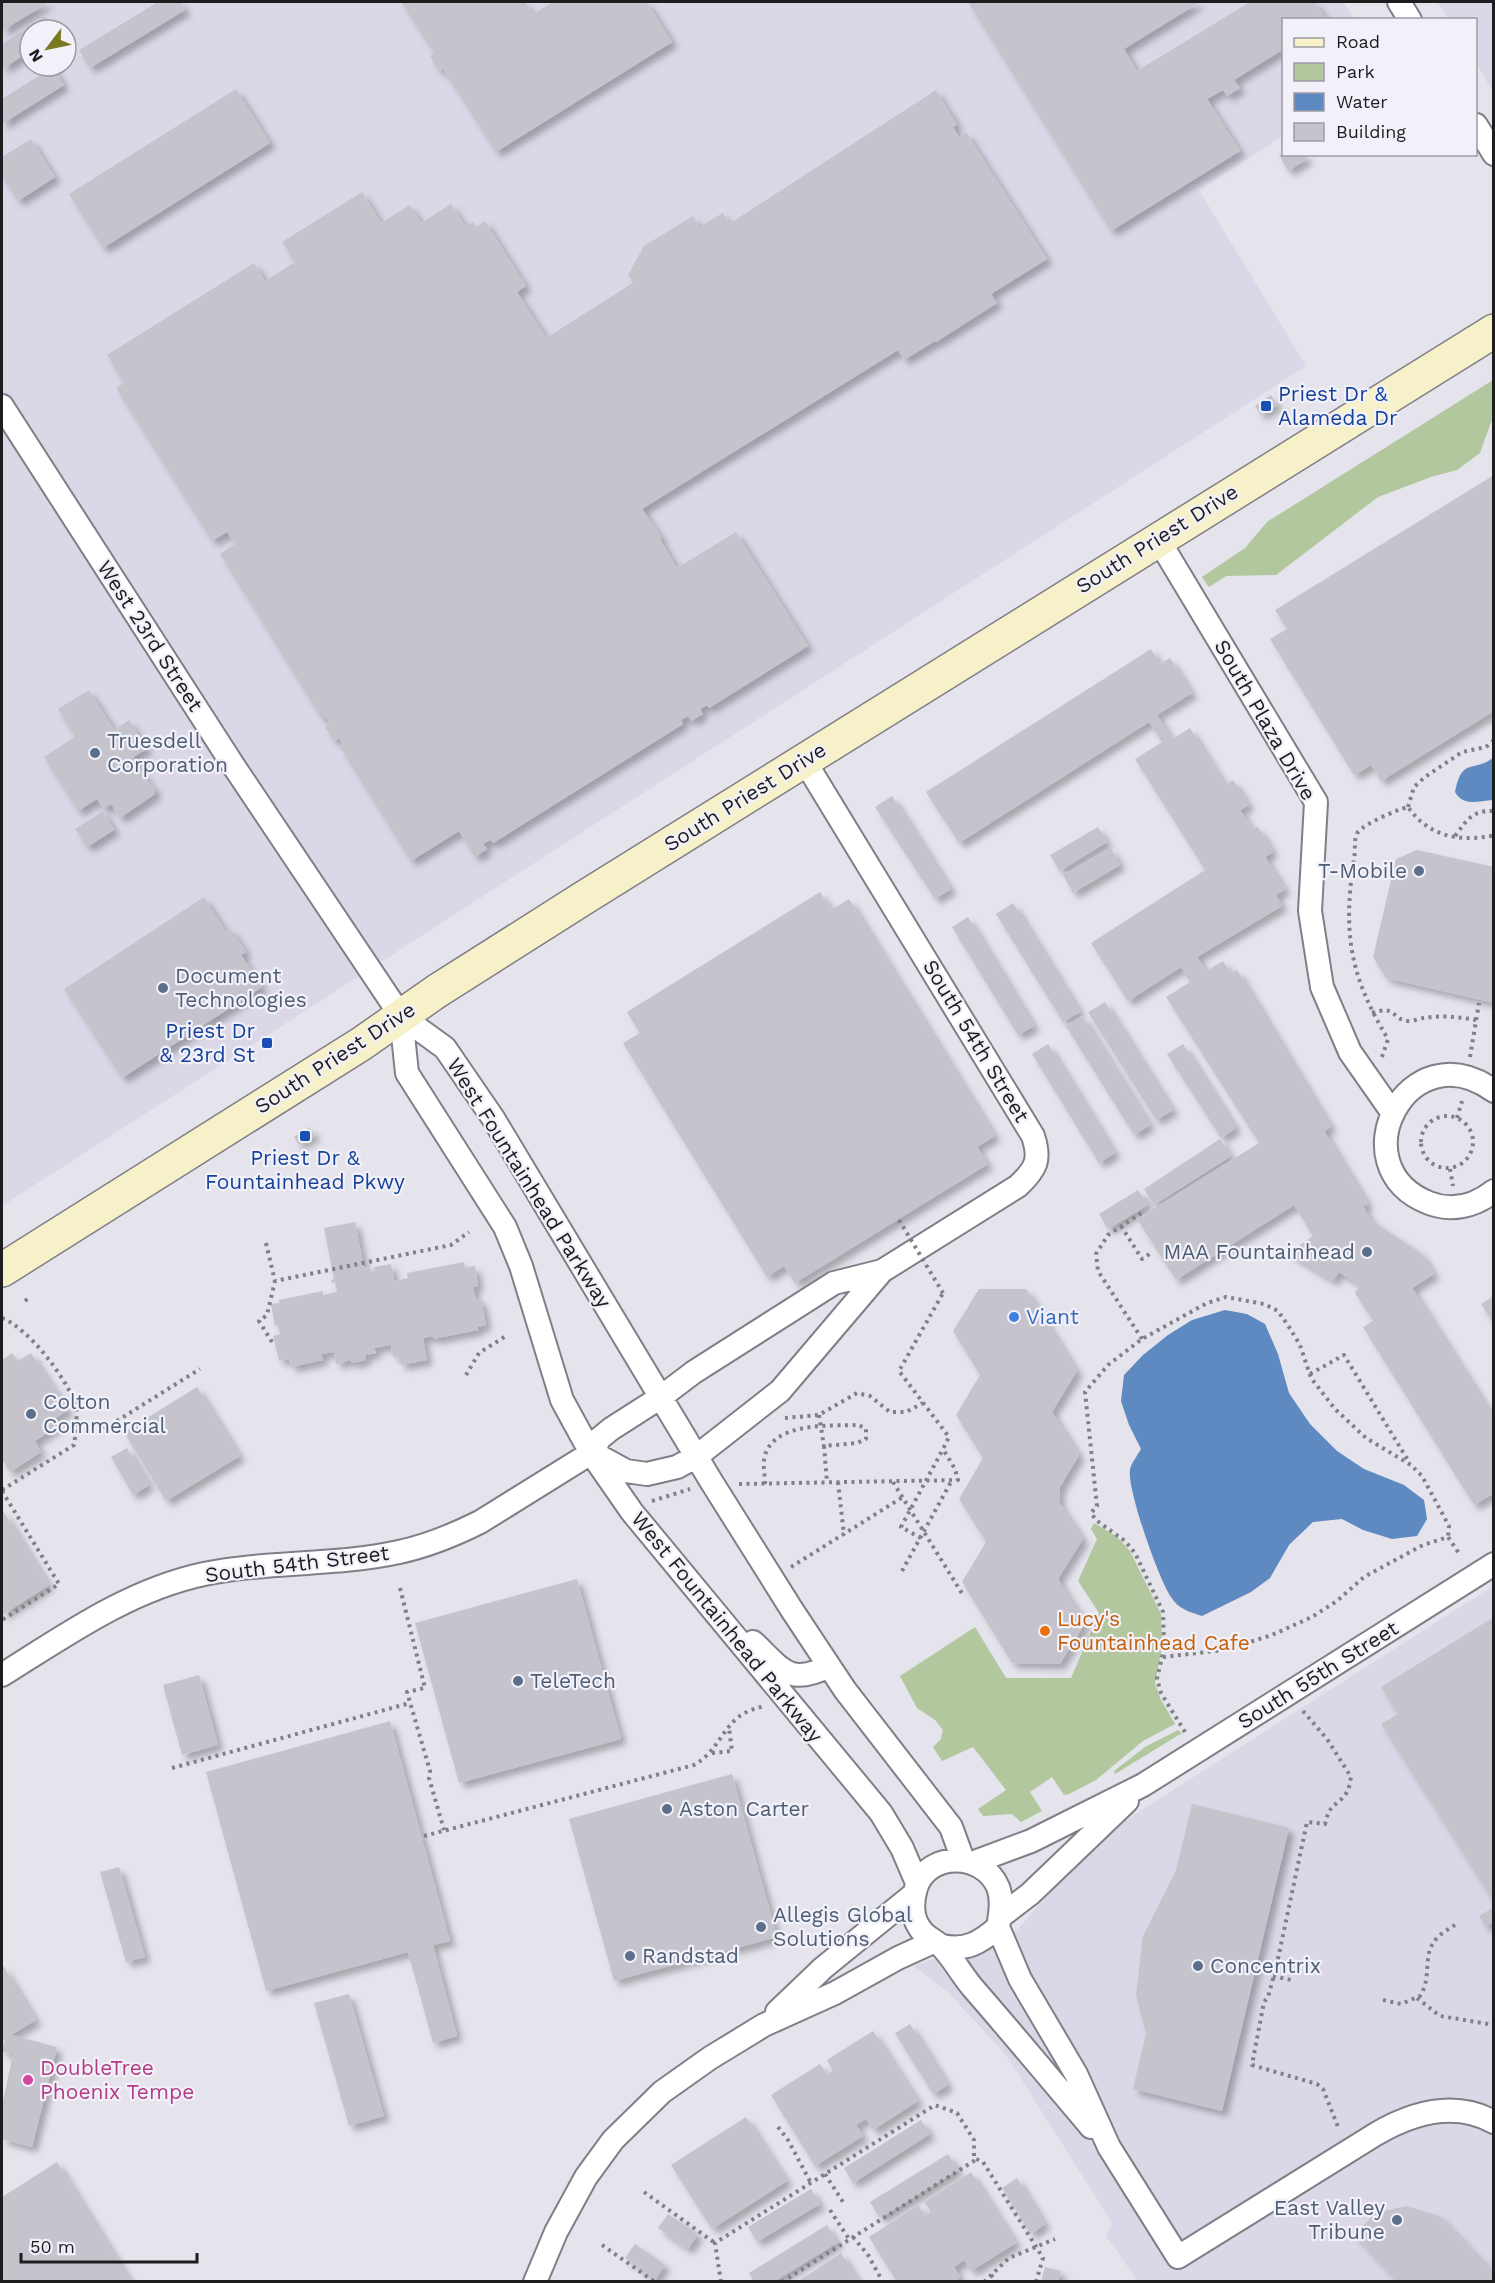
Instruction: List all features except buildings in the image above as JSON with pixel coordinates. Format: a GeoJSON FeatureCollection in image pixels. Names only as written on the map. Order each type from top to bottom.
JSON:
{"type":"FeatureCollection","features":[{"type":"Feature","properties":{"kind":"main road","name":"South Priest Drive"},"geometry":{"type":"LineString","coordinates":[[2,1270],[361,1044],[401,1016],[804,760],[1494,331]]}},
{"type":"Feature","properties":{"kind":"street"},"geometry":{"type":"LineString","coordinates":[[1399,2],[1409,18]]}},
{"type":"Feature","properties":{"kind":"street"},"geometry":{"type":"LineString","coordinates":[[1477,127],[1494,154]]}},
{"type":"Feature","properties":{"kind":"street","name":"West 23rd Street"},"geometry":{"type":"LineString","coordinates":[[2,406],[233,765],[401,1016]]}},
{"type":"Feature","properties":{"kind":"street","name":"South Plaza Drive"},"geometry":{"type":"LineString","coordinates":[[1158,539],[1316,802],[1310,911],[1322,987],[1350,1052],[1392,1112]]}},
{"type":"Feature","properties":{"kind":"street","name":"South 54th Street"},"geometry":{"type":"LineString","coordinates":[[591,1453],[626,1471],[647,1474],[667,1471],[697,1456],[780,1391],[882,1271],[1018,1186],[1036,1166],[1038,1151],[1033,1136],[804,760]]}},
{"type":"Feature","properties":{"kind":"street","name":"West Fountainhead Parkway"},"geometry":{"type":"LineString","coordinates":[[401,1016],[446,1048],[488,1110],[697,1456],[829,1666],[866,1718],[951,1827],[968,1862]]}},
{"type":"Feature","properties":{"kind":"street","name":"West Fountainhead Parkway"},"geometry":{"type":"LineString","coordinates":[[401,1016],[407,1073],[505,1227],[521,1266],[562,1400],[591,1453],[620,1498],[885,1819],[902,1848],[916,1889]]}},
{"type":"Feature","properties":{"kind":"street"},"geometry":{"type":"LineString","coordinates":[[1494,1090],[1467,1077],[1449,1075],[1431,1078],[1408,1091],[1392,1112],[1386,1129],[1389,1162],[1396,1177],[1419,1199],[1435,1205],[1456,1208],[1473,1204],[1494,1191]]}},
{"type":"Feature","properties":{"kind":"street","name":"South 54th Street"},"geometry":{"type":"LineString","coordinates":[[2,1675],[129,1599],[186,1578],[237,1569],[378,1556],[441,1540],[480,1522],[591,1453],[600,1438],[611,1429],[694,1372],[834,1283],[882,1271]]}},
{"type":"Feature","properties":{"kind":"street","name":"South 55th Street"},"geometry":{"type":"LineString","coordinates":[[968,1862],[1031,1841],[1143,1785],[1494,1564]]}},
{"type":"Feature","properties":{"kind":"street"},"geometry":{"type":"LineString","coordinates":[[721,1622],[753,1642],[789,1674],[798,1677],[829,1666]]}},
{"type":"Feature","properties":{"kind":"street","name":"South 55th Street"},"geometry":{"type":"LineString","coordinates":[[999,1922],[1143,1785]]}},
{"type":"Feature","properties":{"kind":"street"},"geometry":{"type":"LineString","coordinates":[[1109,2147],[937,1944],[919,1928],[915,1920],[912,1901],[922,1876],[936,1864],[954,1860],[968,1862],[982,1868],[997,1886],[1000,1897],[999,1922],[1020,1979],[1076,2074],[1109,2147],[1178,2257],[1404,2119],[1429,2111],[1443,2110],[1474,2114],[1494,2122]]}},
{"type":"Feature","properties":{"kind":"street"},"geometry":{"type":"LineString","coordinates":[[764,2025],[822,1968],[916,1889]]}},
{"type":"Feature","properties":{"kind":"street"},"geometry":{"type":"LineString","coordinates":[[535,2282],[544,2256],[586,2177],[613,2140],[645,2108],[682,2077],[764,2025],[835,1993],[872,1971],[937,1944],[961,1949],[971,1947],[980,1942],[999,1922]]}},
{"type":"Feature","properties":{"kind":"path"},"geometry":{"type":"LineString","coordinates":[[1494,740],[1486,747],[1462,752],[1425,777],[1414,787],[1408,807],[1415,818],[1431,830],[1455,837],[1494,836]]}},
{"type":"Feature","properties":{"kind":"path"},"geometry":{"type":"LineString","coordinates":[[1387,1064],[1382,1056],[1388,1039],[1372,1013],[1357,976],[1349,942],[1355,839],[1359,831],[1393,811],[1408,807]]}},
{"type":"Feature","properties":{"kind":"path"},"geometry":{"type":"LineString","coordinates":[[1455,837],[1468,819],[1480,810],[1494,811]]}},
{"type":"Feature","properties":{"kind":"path"},"geometry":{"type":"LineString","coordinates":[[1469,1067],[1479,1003]]}},
{"type":"Feature","properties":{"kind":"path"},"geometry":{"type":"LineString","coordinates":[[1372,1013],[1384,1009],[1391,1010],[1401,1019],[1410,1021],[1426,1017],[1460,1017],[1476,1020]]}},
{"type":"Feature","properties":{"kind":"path"},"geometry":{"type":"LineString","coordinates":[[1439,1116],[1457,1118],[1470,1130],[1473,1139],[1470,1155],[1458,1166],[1450,1169],[1433,1165],[1422,1153],[1420,1144],[1425,1127],[1439,1116]]}},
{"type":"Feature","properties":{"kind":"path"},"geometry":{"type":"LineString","coordinates":[[1142,1339],[1098,1271],[1096,1254],[1108,1235],[1143,1212]]}},
{"type":"Feature","properties":{"kind":"path"},"geometry":{"type":"LineString","coordinates":[[898,1220],[943,1293],[899,1371],[949,1437],[901,1527],[921,1538]]}},
{"type":"Feature","properties":{"kind":"path"},"geometry":{"type":"LineString","coordinates":[[1121,1226],[1142,1259],[1151,1253]]}},
{"type":"Feature","properties":{"kind":"path"},"geometry":{"type":"LineString","coordinates":[[275,1281],[451,1245],[469,1232]]}},
{"type":"Feature","properties":{"kind":"path"},"geometry":{"type":"LineString","coordinates":[[266,1243],[275,1281],[267,1315],[259,1321],[272,1342]]}},
{"type":"Feature","properties":{"kind":"path"},"geometry":{"type":"LineString","coordinates":[[1197,1751],[1161,1693],[1157,1679],[1163,1657],[1163,1612],[1135,1553],[1125,1541],[1096,1520],[1091,1513],[1097,1506],[1085,1392],[1108,1365],[1142,1339],[1207,1304],[1226,1297],[1264,1304],[1278,1311],[1289,1327],[1300,1345],[1310,1374],[1335,1409],[1366,1438],[1411,1465]]}},
{"type":"Feature","properties":{"kind":"path"},"geometry":{"type":"LineString","coordinates":[[2,1316],[18,1327],[55,1368],[76,1405],[77,1431],[74,1445],[2,1491],[59,1584],[2,1620]]}},
{"type":"Feature","properties":{"kind":"path"},"geometry":{"type":"LineString","coordinates":[[466,1375],[479,1353],[506,1336]]}},
{"type":"Feature","properties":{"kind":"path"},"geometry":{"type":"LineString","coordinates":[[1310,1374],[1344,1354],[1411,1465],[1422,1476],[1449,1526],[1448,1537],[1460,1555]]}},
{"type":"Feature","properties":{"kind":"path"},"geometry":{"type":"LineString","coordinates":[[104,1429],[200,1369]]}},
{"type":"Feature","properties":{"kind":"path"},"geometry":{"type":"LineString","coordinates":[[781,1419],[790,1416],[819,1415],[857,1393],[870,1396],[891,1412],[906,1412],[924,1403]]}},
{"type":"Feature","properties":{"kind":"path"},"geometry":{"type":"LineString","coordinates":[[819,1415],[827,1482]]}},
{"type":"Feature","properties":{"kind":"path"},"geometry":{"type":"LineString","coordinates":[[765,1484],[764,1458],[773,1443],[790,1430],[859,1425],[866,1429],[866,1439],[857,1443],[824,1446]]}},
{"type":"Feature","properties":{"kind":"path"},"geometry":{"type":"LineString","coordinates":[[732,1484],[958,1480],[955,1469],[943,1449]]}},
{"type":"Feature","properties":{"kind":"path"},"geometry":{"type":"LineString","coordinates":[[902,1571],[952,1480]]}},
{"type":"Feature","properties":{"kind":"path"},"geometry":{"type":"LineString","coordinates":[[838,1482],[844,1535]]}},
{"type":"Feature","properties":{"kind":"path"},"geometry":{"type":"LineString","coordinates":[[893,1482],[963,1595]]}},
{"type":"Feature","properties":{"kind":"path"},"geometry":{"type":"LineString","coordinates":[[648,1502],[691,1489]]}},
{"type":"Feature","properties":{"kind":"path"},"geometry":{"type":"LineString","coordinates":[[788,1569],[903,1497]]}},
{"type":"Feature","properties":{"kind":"path"},"geometry":{"type":"LineString","coordinates":[[1163,1657],[1224,1650],[1272,1635],[1312,1617],[1337,1601],[1364,1577],[1423,1545],[1448,1537]]}},
{"type":"Feature","properties":{"kind":"path"},"geometry":{"type":"LineString","coordinates":[[400,1588],[425,1688],[406,1692],[430,1771],[429,1778],[444,1830]]}},
{"type":"Feature","properties":{"kind":"path"},"geometry":{"type":"LineString","coordinates":[[172,1768],[410,1703]]}},
{"type":"Feature","properties":{"kind":"path"},"geometry":{"type":"LineString","coordinates":[[424,1836],[694,1764],[712,1753],[729,1727],[741,1715],[768,1705]]}},
{"type":"Feature","properties":{"kind":"path"},"geometry":{"type":"LineString","coordinates":[[1303,1711],[1328,1739],[1351,1778],[1348,1792],[1334,1803],[1327,1813],[1325,1824],[1307,1822],[1274,1976],[1268,1997],[1264,2002],[1252,2065],[1317,2084],[1323,2089],[1338,2127]]}},
{"type":"Feature","properties":{"kind":"path"},"geometry":{"type":"LineString","coordinates":[[712,1753],[732,1751],[729,1727]]}},
{"type":"Feature","properties":{"kind":"path"},"geometry":{"type":"LineString","coordinates":[[1383,2000],[1401,2004],[1417,1998],[1427,1982],[1428,1953],[1431,1946],[1435,1940],[1456,1924]]}},
{"type":"Feature","properties":{"kind":"path"},"geometry":{"type":"LineString","coordinates":[[1274,1976],[1292,1980]]}},
{"type":"Feature","properties":{"kind":"path"},"geometry":{"type":"LineString","coordinates":[[1417,1998],[1440,2016],[1494,2025]]}},
{"type":"Feature","properties":{"kind":"path"},"geometry":{"type":"LineString","coordinates":[[715,2243],[935,2105],[957,2113],[974,2140],[974,2158],[983,2162],[1037,2246],[1043,2258],[1036,2282]]}},
{"type":"Feature","properties":{"kind":"path"},"geometry":{"type":"LineString","coordinates":[[778,2127],[788,2140],[811,2183]]}},
{"type":"Feature","properties":{"kind":"path"},"geometry":{"type":"LineString","coordinates":[[782,2282],[977,2159]]}},
{"type":"Feature","properties":{"kind":"path"},"geometry":{"type":"LineString","coordinates":[[825,2174],[843,2202]]}},
{"type":"Feature","properties":{"kind":"path"},"geometry":{"type":"LineString","coordinates":[[644,2192],[715,2243],[721,2282]]}},
{"type":"Feature","properties":{"kind":"path"},"geometry":{"type":"LineString","coordinates":[[830,2210],[851,2238],[868,2255],[883,2282]]}},
{"type":"Feature","properties":{"kind":"path"},"geometry":{"type":"LineString","coordinates":[[984,2282],[1009,2258],[1055,2239]]}},
{"type":"Feature","properties":{"kind":"path"},"geometry":{"type":"LineString","coordinates":[[602,2245],[655,2282]]}},
{"type":"Feature","properties":{"kind":"path"},"geometry":{"type":"LineString","coordinates":[[991,2275],[997,2282]]}},
{"type":"Feature","properties":{"kind":"shaded area"},"geometry":{"type":"Polygon","coordinates":[[[2,2],[1343,2],[1353,18],[1282,18],[1282,137],[1199,190],[1306,366],[2,1206],[2,2]]]}},
{"type":"Feature","properties":{"kind":"shaded area"},"geometry":{"type":"Polygon","coordinates":[[[1437,2],[1493,2],[1493,92],[1477,65],[1477,18],[1448,18],[1437,2]]]}},
{"type":"Feature","properties":{"kind":"shaded area"},"geometry":{"type":"Polygon","coordinates":[[[1493,1586],[1493,2281],[1138,2281],[1106,2236],[1112,2223],[1006,2055],[948,1992],[914,1966],[1017,1930],[1077,1862],[1123,1822],[1493,1586]]]}},
{"type":"Feature","properties":{"kind":"green space"},"geometry":{"type":"Polygon","coordinates":[[[1493,380],[1493,417],[1480,453],[1457,470],[1378,497],[1276,575],[1226,576],[1209,587],[1202,577],[1245,548],[1267,522],[1493,380]]]}},
{"type":"Feature","properties":{"kind":"green space"},"geometry":{"type":"Polygon","coordinates":[[[1094,1523],[1116,1536],[1130,1551],[1161,1614],[1162,1647],[1155,1683],[1160,1698],[1175,1724],[1143,1741],[1096,1780],[1069,1794],[1064,1795],[1052,1777],[1030,1792],[1042,1811],[1021,1822],[1012,1814],[983,1816],[978,1809],[1006,1790],[973,1747],[942,1761],[933,1747],[941,1739],[943,1730],[935,1720],[917,1708],[900,1676],[975,1627],[1006,1678],[1071,1678],[1099,1613],[1078,1581],[1097,1539],[1091,1529],[1094,1523]]]}},
{"type":"Feature","properties":{"kind":"green space"},"geometry":{"type":"Polygon","coordinates":[[[1178,1730],[1182,1733],[1115,1774],[1114,1771],[1145,1747],[1178,1730]]]}},
{"type":"Feature","properties":{"kind":"water"},"geometry":{"type":"Polygon","coordinates":[[[1493,758],[1493,800],[1472,802],[1459,797],[1455,792],[1461,774],[1493,758]]]}},
{"type":"Feature","properties":{"kind":"water"},"geometry":{"type":"Polygon","coordinates":[[[1225,1310],[1247,1314],[1265,1324],[1278,1354],[1289,1393],[1310,1424],[1337,1451],[1364,1469],[1404,1485],[1424,1500],[1427,1519],[1417,1536],[1392,1539],[1363,1530],[1342,1519],[1313,1522],[1289,1545],[1270,1578],[1251,1592],[1202,1616],[1185,1610],[1174,1601],[1152,1554],[1138,1514],[1130,1480],[1131,1467],[1141,1449],[1129,1425],[1121,1401],[1124,1375],[1143,1355],[1192,1320],[1225,1310]]]}},
{"type":"Feature","properties":{"kind":"place","name":"Priest Dr & Alameda Dr"},"geometry":{"type":"Point","coordinates":[1266,406]}},
{"type":"Feature","properties":{"kind":"place","name":"Truesdell Corporation"},"geometry":{"type":"Point","coordinates":[95,753]}},
{"type":"Feature","properties":{"kind":"place","name":"T-Mobile"},"geometry":{"type":"Point","coordinates":[1419,871]}},
{"type":"Feature","properties":{"kind":"place","name":"Document Technologies"},"geometry":{"type":"Point","coordinates":[163,988]}},
{"type":"Feature","properties":{"kind":"place","name":"Priest Dr & 23rd St"},"geometry":{"type":"Point","coordinates":[267,1043]}},
{"type":"Feature","properties":{"kind":"place","name":"Priest Dr & Fountainhead Pkwy"},"geometry":{"type":"Point","coordinates":[305,1136]}},
{"type":"Feature","properties":{"kind":"place","name":"MAA Fountainhead"},"geometry":{"type":"Point","coordinates":[1367,1252]}},
{"type":"Feature","properties":{"kind":"place","name":"Viant"},"geometry":{"type":"Point","coordinates":[1014,1317]}},
{"type":"Feature","properties":{"kind":"place","name":"Colton Commercial"},"geometry":{"type":"Point","coordinates":[31,1414]}},
{"type":"Feature","properties":{"kind":"place","name":"Lucy's Fountainhead Cafe"},"geometry":{"type":"Point","coordinates":[1045,1631]}},
{"type":"Feature","properties":{"kind":"place","name":"TeleTech"},"geometry":{"type":"Point","coordinates":[518,1681]}},
{"type":"Feature","properties":{"kind":"place","name":"Aston Carter"},"geometry":{"type":"Point","coordinates":[667,1809]}},
{"type":"Feature","properties":{"kind":"place","name":"Allegis Global Solutions"},"geometry":{"type":"Point","coordinates":[761,1927]}},
{"type":"Feature","properties":{"kind":"place","name":"Randstad"},"geometry":{"type":"Point","coordinates":[630,1956]}},
{"type":"Feature","properties":{"kind":"place","name":"Concentrix"},"geometry":{"type":"Point","coordinates":[1198,1966]}},
{"type":"Feature","properties":{"kind":"place","name":"DoubleTree Phoenix Tempe"},"geometry":{"type":"Point","coordinates":[28,2080]}},
{"type":"Feature","properties":{"kind":"place","name":"East Valley Tribune"},"geometry":{"type":"Point","coordinates":[1397,2220]}}]}
